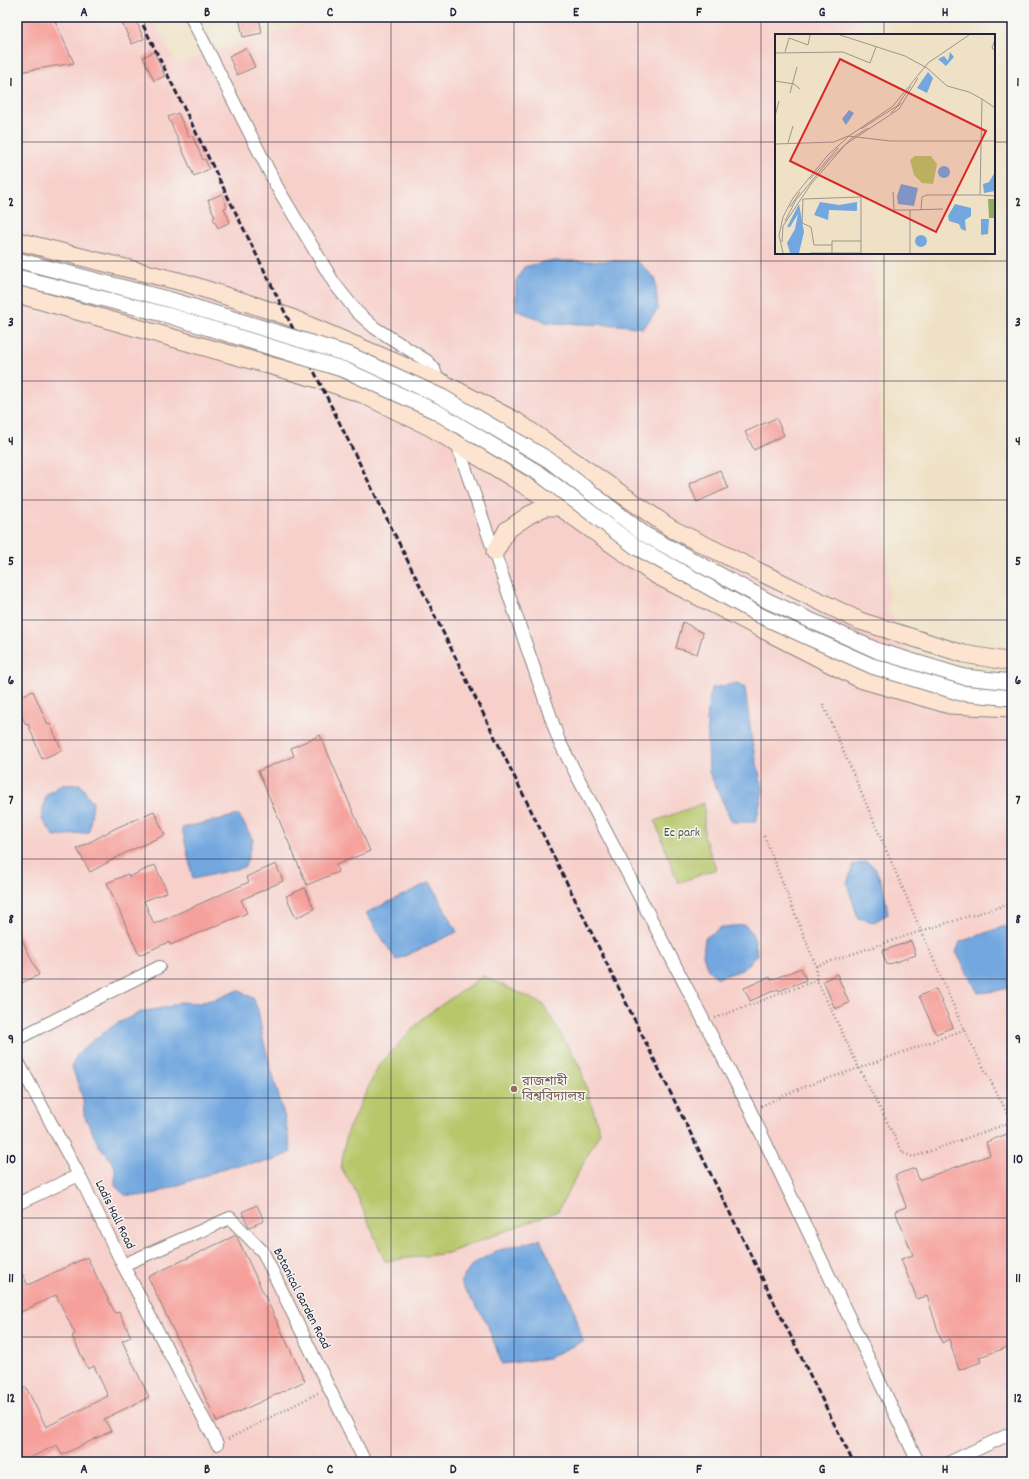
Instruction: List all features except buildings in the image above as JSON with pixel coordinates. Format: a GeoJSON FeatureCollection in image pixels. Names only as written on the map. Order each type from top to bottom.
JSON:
{"type":"FeatureCollection","features":[{"type":"Feature","properties":{"kind":"main road"},"geometry":{"type":"LineString","coordinates":[[17,241],[186,283],[287,316],[437,380],[516,421],[679,532],[860,621],[964,654],[1012,662]]}},
{"type":"Feature","properties":{"kind":"main road"},"geometry":{"type":"LineString","coordinates":[[17,294],[333,384],[362,394],[430,427],[457,443],[560,507],[654,574],[860,679],[950,705],[1012,708]]}},
{"type":"Feature","properties":{"kind":"main road"},"geometry":{"type":"LineString","coordinates":[[495,552],[507,530],[529,515],[545,507],[560,507]]}},
{"type":"Feature","properties":{"kind":"street"},"geometry":{"type":"LineString","coordinates":[[191,17],[277,187],[334,283],[357,312],[375,328],[427,361],[434,369],[457,443],[559,741],[750,1110],[918,1462]]}},
{"type":"Feature","properties":{"kind":"street"},"geometry":{"type":"LineString","coordinates":[[17,260],[171,300],[350,356],[442,396],[549,460],[644,534],[768,601],[878,651],[964,677],[1012,682]]}},
{"type":"Feature","properties":{"kind":"street"},"geometry":{"type":"LineString","coordinates":[[17,277],[167,315],[344,370],[435,411],[540,474],[636,547],[761,616],[872,666],[961,692],[1012,698]]}},
{"type":"Feature","properties":{"kind":"street"},"geometry":{"type":"LineString","coordinates":[[17,1039],[159,967]]}},
{"type":"Feature","properties":{"kind":"street"},"geometry":{"type":"LineString","coordinates":[[17,1060],[79,1175]]}},
{"type":"Feature","properties":{"kind":"street","name":"Ladis Hall Road"},"geometry":{"type":"LineString","coordinates":[[17,1204],[79,1175],[216,1444]]}},
{"type":"Feature","properties":{"kind":"street","name":"Botanical Garden Road"},"geometry":{"type":"LineString","coordinates":[[123,1264],[230,1218],[263,1252],[365,1462]]}},
{"type":"Feature","properties":{"kind":"street"},"geometry":{"type":"LineString","coordinates":[[950,1462],[1012,1433]]}},
{"type":"Feature","properties":{"kind":"path"},"geometry":{"type":"LineString","coordinates":[[764,836],[816,966],[817,980],[859,1068],[903,1153],[913,1156],[1012,1122],[964,1030],[823,704]]}},
{"type":"Feature","properties":{"kind":"path"},"geometry":{"type":"LineString","coordinates":[[816,966],[1012,903]]}},
{"type":"Feature","properties":{"kind":"path"},"geometry":{"type":"LineString","coordinates":[[705,1022],[817,980]]}},
{"type":"Feature","properties":{"kind":"path"},"geometry":{"type":"LineString","coordinates":[[750,1110],[806,1086],[964,1030]]}},
{"type":"Feature","properties":{"kind":"path"},"geometry":{"type":"LineString","coordinates":[[216,1444],[321,1391]]}},
{"type":"Feature","properties":{"kind":"shaded area","name":"রাজশাহী বিশ্ববিদ্যালয়"},"geometry":{"type":"Polygon","coordinates":[[[17,17],[151,17],[177,64],[325,17],[863,17],[864,34],[775,34],[775,254],[873,254],[889,611],[941,709],[1012,715],[1012,1462],[17,1462],[17,17]]]}},
{"type":"Feature","properties":{"kind":"green space","name":"Ec park"},"geometry":{"type":"Polygon","coordinates":[[[704,803],[704,837],[716,869],[678,883],[655,821],[704,803]]]}},
{"type":"Feature","properties":{"kind":"green space"},"geometry":{"type":"Polygon","coordinates":[[[483,976],[543,1004],[580,1067],[600,1132],[558,1211],[448,1253],[385,1261],[354,1188],[341,1168],[347,1132],[379,1065],[424,1017],[483,976]]]}},
{"type":"Feature","properties":{"kind":"water"},"geometry":{"type":"Polygon","coordinates":[[[548,261],[637,261],[655,278],[658,309],[643,328],[620,325],[549,323],[516,310],[516,281],[524,267],[548,261]]]}},
{"type":"Feature","properties":{"kind":"water"},"geometry":{"type":"Polygon","coordinates":[[[738,683],[745,688],[752,742],[763,790],[756,822],[732,822],[709,772],[707,719],[711,688],[738,683]]]}},
{"type":"Feature","properties":{"kind":"water"},"geometry":{"type":"Polygon","coordinates":[[[80,784],[93,803],[89,832],[55,837],[41,818],[46,795],[61,785],[80,784]]]}},
{"type":"Feature","properties":{"kind":"water"},"geometry":{"type":"Polygon","coordinates":[[[239,815],[253,840],[245,867],[193,879],[182,828],[239,815]]]}},
{"type":"Feature","properties":{"kind":"water"},"geometry":{"type":"Polygon","coordinates":[[[866,862],[875,868],[883,886],[888,914],[874,922],[858,918],[847,884],[853,865],[866,862]]]}},
{"type":"Feature","properties":{"kind":"water"},"geometry":{"type":"Polygon","coordinates":[[[430,882],[457,932],[396,960],[366,913],[430,882]]]}},
{"type":"Feature","properties":{"kind":"water"},"geometry":{"type":"Polygon","coordinates":[[[744,925],[752,934],[757,955],[742,970],[718,978],[708,970],[703,955],[705,938],[722,927],[744,925]]]}},
{"type":"Feature","properties":{"kind":"water"},"geometry":{"type":"Polygon","coordinates":[[[1005,926],[1012,934],[1012,987],[978,993],[956,952],[960,942],[1005,926]]]}},
{"type":"Feature","properties":{"kind":"water"},"geometry":{"type":"Polygon","coordinates":[[[238,990],[253,998],[258,1010],[263,1039],[285,1119],[291,1152],[272,1161],[231,1166],[148,1196],[125,1195],[115,1186],[115,1167],[99,1146],[84,1115],[83,1099],[72,1067],[76,1056],[93,1040],[116,1024],[141,1012],[168,1007],[180,1002],[199,1003],[219,998],[238,990]]]}},
{"type":"Feature","properties":{"kind":"water"},"geometry":{"type":"Polygon","coordinates":[[[540,1239],[572,1303],[583,1341],[548,1358],[502,1364],[486,1321],[460,1282],[473,1264],[496,1251],[540,1239]]]}},
{"type":"Feature","properties":{"kind":"railway"},"geometry":{"type":"LineString","coordinates":[[139,17],[853,1462]]}},
{"type":"Feature","properties":{"kind":"place","name":"রাজশাহী বিশ্ববিদ্যালয়"},"geometry":{"type":"Point","coordinates":[514,1089]}}]}
